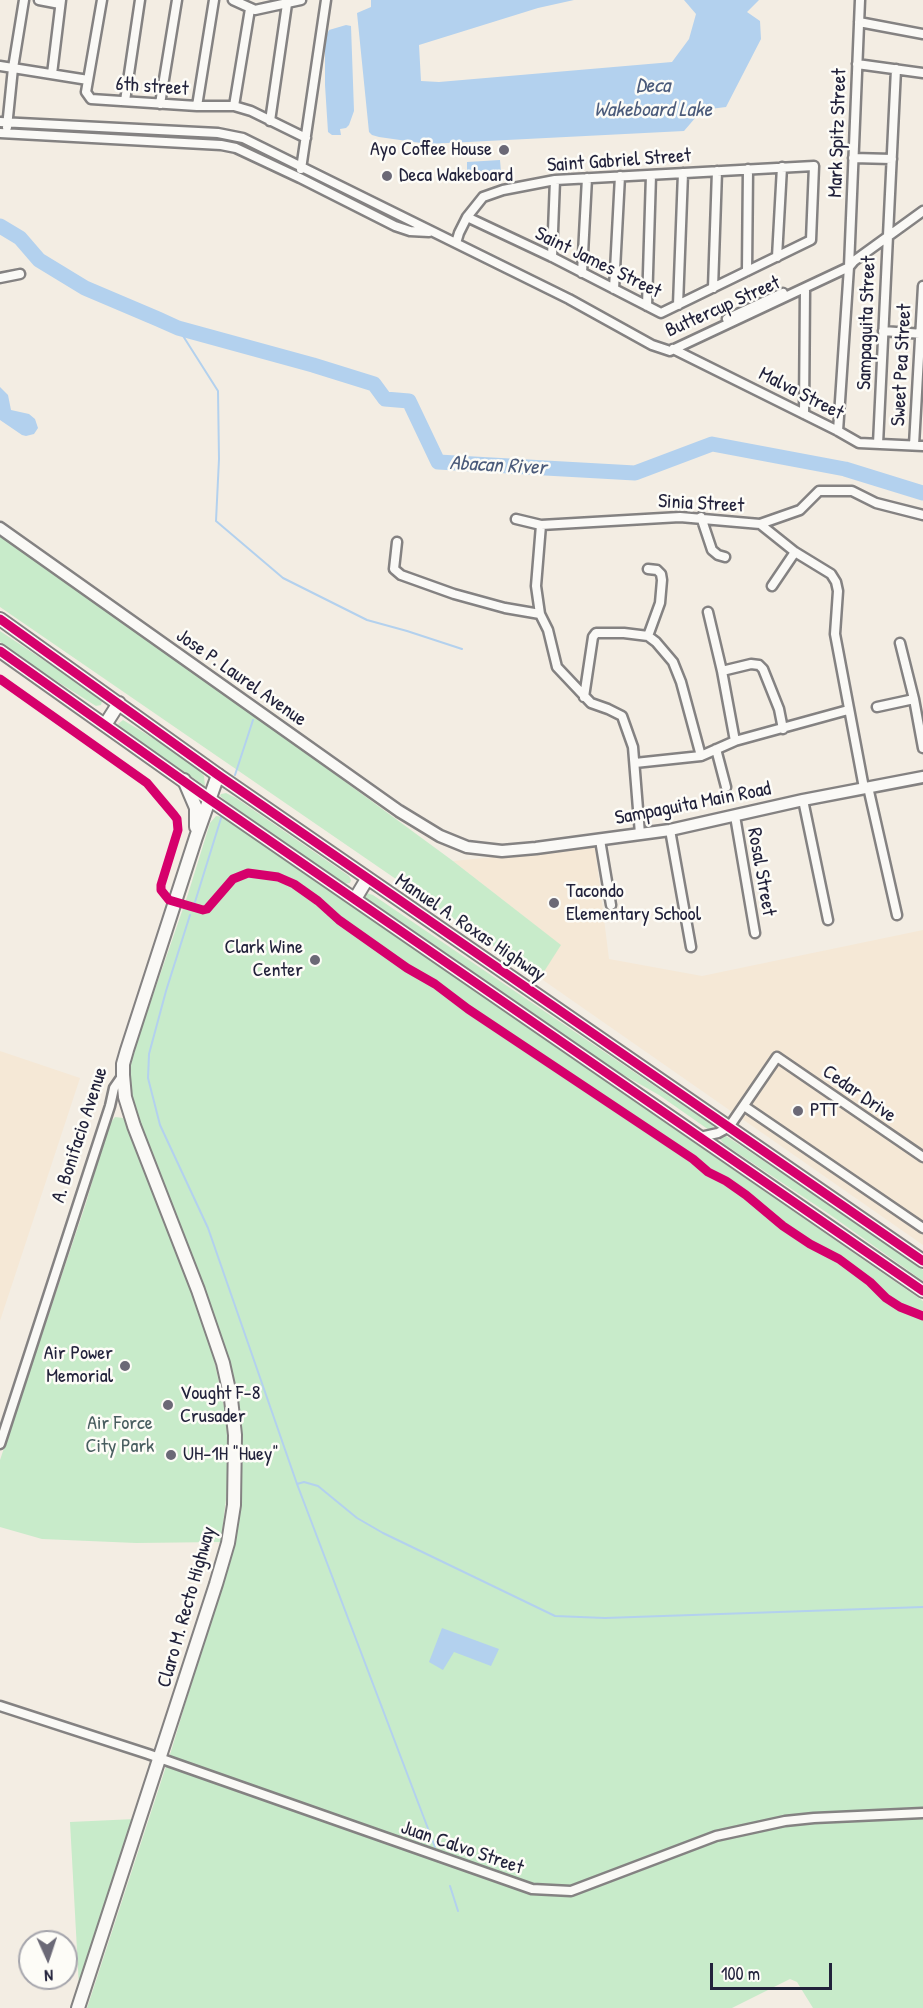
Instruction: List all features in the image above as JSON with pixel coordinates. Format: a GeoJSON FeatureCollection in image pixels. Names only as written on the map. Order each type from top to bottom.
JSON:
{"type":"FeatureCollection","features":[{"type":"Feature","properties":{"kind":"main road","name":"Manuel A. Roxas Highway"},"geometry":{"type":"LineString","coordinates":[[0,619],[367,879],[923,1261]]}},
{"type":"Feature","properties":{"kind":"main road","name":"Manuel A. Roxas Highway"},"geometry":{"type":"LineString","coordinates":[[0,651],[210,799],[923,1291]]}},
{"type":"Feature","properties":{"kind":"main road"},"geometry":{"type":"LineString","coordinates":[[105,725],[119,703]]}},
{"type":"Feature","properties":{"kind":"main road","name":"A. Bonifacio Avenue"},"geometry":{"type":"LineString","coordinates":[[123,1075],[127,1050],[218,775]]}},
{"type":"Feature","properties":{"kind":"main road","name":"A. Bonifacio Avenue"},"geometry":{"type":"LineString","coordinates":[[184,780],[196,808],[196,837]]}},
{"type":"Feature","properties":{"kind":"main road"},"geometry":{"type":"LineString","coordinates":[[355,899],[367,879]]}},
{"type":"Feature","properties":{"kind":"main road","name":"Claro M. Recto Highway"},"geometry":{"type":"LineString","coordinates":[[78,2008],[161,1758],[228,1543],[234,1497],[235,1435],[228,1382],[218,1344],[134,1126],[125,1096],[123,1075]]}},
{"type":"Feature","properties":{"kind":"street"},"geometry":{"type":"LineString","coordinates":[[24,0],[4,134],[221,145],[250,154],[402,229],[432,232]]}},
{"type":"Feature","properties":{"kind":"street"},"geometry":{"type":"LineString","coordinates":[[39,0],[60,2],[52,74]]}},
{"type":"Feature","properties":{"kind":"street","name":"6th street"},"geometry":{"type":"LineString","coordinates":[[102,0],[86,92],[91,99],[197,106],[234,106],[243,108],[306,138]]}},
{"type":"Feature","properties":{"kind":"street"},"geometry":{"type":"LineString","coordinates":[[124,101],[140,0]]}},
{"type":"Feature","properties":{"kind":"street"},"geometry":{"type":"LineString","coordinates":[[160,104],[177,0]]}},
{"type":"Feature","properties":{"kind":"street"},"geometry":{"type":"LineString","coordinates":[[197,106],[214,0]]}},
{"type":"Feature","properties":{"kind":"street"},"geometry":{"type":"LineString","coordinates":[[233,0],[250,9],[260,10],[301,0]]}},
{"type":"Feature","properties":{"kind":"street"},"geometry":{"type":"LineString","coordinates":[[300,178],[326,0]]}},
{"type":"Feature","properties":{"kind":"street","name":"Mark Spitz Street"},"geometry":{"type":"LineString","coordinates":[[838,431],[850,263],[860,0]]}},
{"type":"Feature","properties":{"kind":"street"},"geometry":{"type":"LineString","coordinates":[[270,122],[287,4]]}},
{"type":"Feature","properties":{"kind":"street"},"geometry":{"type":"LineString","coordinates":[[234,106],[250,9]]}},
{"type":"Feature","properties":{"kind":"street"},"geometry":{"type":"LineString","coordinates":[[859,22],[923,34]]}},
{"type":"Feature","properties":{"kind":"street"},"geometry":{"type":"LineString","coordinates":[[857,64],[923,74]]}},
{"type":"Feature","properties":{"kind":"street"},"geometry":{"type":"LineString","coordinates":[[0,66],[88,80]]}},
{"type":"Feature","properties":{"kind":"street","name":"Sampaguita Street"},"geometry":{"type":"LineString","coordinates":[[878,444],[896,69]]}},
{"type":"Feature","properties":{"kind":"street","name":"Malva Street"},"geometry":{"type":"LineString","coordinates":[[4,122],[230,134],[255,143],[302,166],[859,443],[918,446]]}},
{"type":"Feature","properties":{"kind":"street"},"geometry":{"type":"LineString","coordinates":[[853,158],[892,159]]}},
{"type":"Feature","properties":{"kind":"street","name":"Saint Gabriel Street"},"geometry":{"type":"LineString","coordinates":[[456,243],[467,217],[483,197],[503,190],[555,180],[814,166],[811,240]]}},
{"type":"Feature","properties":{"kind":"street"},"geometry":{"type":"LineString","coordinates":[[777,256],[782,167]]}},
{"type":"Feature","properties":{"kind":"street"},"geometry":{"type":"LineString","coordinates":[[747,271],[748,169]]}},
{"type":"Feature","properties":{"kind":"street"},"geometry":{"type":"LineString","coordinates":[[713,288],[717,171]]}},
{"type":"Feature","properties":{"kind":"street"},"geometry":{"type":"LineString","coordinates":[[678,305],[683,173]]}},
{"type":"Feature","properties":{"kind":"street"},"geometry":{"type":"LineString","coordinates":[[647,306],[651,175]]}},
{"type":"Feature","properties":{"kind":"street"},"geometry":{"type":"LineString","coordinates":[[614,289],[620,176]]}},
{"type":"Feature","properties":{"kind":"street"},"geometry":{"type":"LineString","coordinates":[[582,273],[587,178]]}},
{"type":"Feature","properties":{"kind":"street"},"geometry":{"type":"LineString","coordinates":[[552,257],[555,180]]}},
{"type":"Feature","properties":{"kind":"street","name":"Buttercup Street"},"geometry":{"type":"LineString","coordinates":[[669,349],[805,289],[850,263],[923,211]]}},
{"type":"Feature","properties":{"kind":"street","name":"Saint James Street"},"geometry":{"type":"LineString","coordinates":[[467,217],[552,257],[661,313],[811,240]]}},
{"type":"Feature","properties":{"kind":"street","name":"Buttercup Street"},"geometry":{"type":"LineString","coordinates":[[669,349],[850,263]]}},
{"type":"Feature","properties":{"kind":"street"},"geometry":{"type":"LineString","coordinates":[[0,278],[20,274]]}},
{"type":"Feature","properties":{"kind":"street","name":"Sweet Pea Street"},"geometry":{"type":"LineString","coordinates":[[918,446],[923,286]]}},
{"type":"Feature","properties":{"kind":"street"},"geometry":{"type":"LineString","coordinates":[[804,414],[805,289]]}},
{"type":"Feature","properties":{"kind":"street"},"geometry":{"type":"LineString","coordinates":[[883,331],[921,334]]}},
{"type":"Feature","properties":{"kind":"street"},"geometry":{"type":"LineString","coordinates":[[760,524],[800,510],[819,491],[852,491],[876,503],[923,515]]}},
{"type":"Feature","properties":{"kind":"street"},"geometry":{"type":"LineString","coordinates":[[701,517],[712,550],[725,557]]}},
{"type":"Feature","properties":{"kind":"street","name":"Sinia Street"},"geometry":{"type":"LineString","coordinates":[[516,519],[541,525],[701,517],[760,524],[795,552],[831,574],[838,591],[835,634],[848,710],[897,915]]}},
{"type":"Feature","properties":{"kind":"street"},"geometry":{"type":"LineString","coordinates":[[541,525],[536,586],[540,614],[548,630],[557,667],[591,703],[622,716],[630,737],[635,763],[640,834]]}},
{"type":"Feature","properties":{"kind":"street","name":"Jose P. Laurel Avenue"},"geometry":{"type":"LineString","coordinates":[[0,528],[399,811],[440,836],[467,847]]}},
{"type":"Feature","properties":{"kind":"street"},"geometry":{"type":"LineString","coordinates":[[397,542],[394,569],[401,575],[464,597],[540,614]]}},
{"type":"Feature","properties":{"kind":"street"},"geometry":{"type":"LineString","coordinates":[[772,586],[795,552]]}},
{"type":"Feature","properties":{"kind":"street"},"geometry":{"type":"LineString","coordinates":[[648,569],[657,570],[662,580],[660,603],[648,636]]}},
{"type":"Feature","properties":{"kind":"street"},"geometry":{"type":"LineString","coordinates":[[708,612],[735,741]]}},
{"type":"Feature","properties":{"kind":"street"},"geometry":{"type":"LineString","coordinates":[[584,697],[593,637],[596,633],[630,633],[648,636],[673,662],[681,682],[701,756]]}},
{"type":"Feature","properties":{"kind":"street"},"geometry":{"type":"LineString","coordinates":[[900,643],[923,748]]}},
{"type":"Feature","properties":{"kind":"street"},"geometry":{"type":"LineString","coordinates":[[722,671],[751,664],[759,665],[763,669],[779,709],[783,729]]}},
{"type":"Feature","properties":{"kind":"street"},"geometry":{"type":"LineString","coordinates":[[877,707],[914,699]]}},
{"type":"Feature","properties":{"kind":"street"},"geometry":{"type":"LineString","coordinates":[[635,763],[701,756],[735,741],[848,710]]}},
{"type":"Feature","properties":{"kind":"street"},"geometry":{"type":"LineString","coordinates":[[716,749],[726,787]]}},
{"type":"Feature","properties":{"kind":"street","name":"Sampaguita Main Road"},"geometry":{"type":"LineString","coordinates":[[467,847],[502,851],[670,830],[803,800],[923,777]]}},
{"type":"Feature","properties":{"kind":"street"},"geometry":{"type":"LineString","coordinates":[[803,800],[828,920]]}},
{"type":"Feature","properties":{"kind":"street","name":"Rosal Street"},"geometry":{"type":"LineString","coordinates":[[735,816],[755,933]]}},
{"type":"Feature","properties":{"kind":"street"},"geometry":{"type":"LineString","coordinates":[[670,830],[691,947]]}},
{"type":"Feature","properties":{"kind":"street"},"geometry":{"type":"LineString","coordinates":[[600,840],[611,905]]}},
{"type":"Feature","properties":{"kind":"street","name":"Cedar Drive"},"geometry":{"type":"LineString","coordinates":[[744,1106],[777,1057],[923,1157]]}},
{"type":"Feature","properties":{"kind":"street","name":"A. Bonifacio Avenue"},"geometry":{"type":"LineString","coordinates":[[0,1444],[114,1088],[123,1075]]}},
{"type":"Feature","properties":{"kind":"street"},"geometry":{"type":"LineString","coordinates":[[700,1137],[718,1133],[729,1127],[744,1106],[923,1228]]}},
{"type":"Feature","properties":{"kind":"street","name":"Juan Calvo Street"},"geometry":{"type":"LineString","coordinates":[[0,1706],[161,1758],[503,1881],[532,1889],[571,1891],[716,1836],[785,1821],[923,1813]]}},
{"type":"Feature","properties":{"kind":"shaded area"},"geometry":{"type":"Polygon","coordinates":[[[595,847],[609,959],[702,976],[923,930],[923,1245],[540,978],[560,945],[453,861],[595,847]]]}},
{"type":"Feature","properties":{"kind":"shaded area"},"geometry":{"type":"Polygon","coordinates":[[[0,1051],[80,1078],[0,1321],[0,1051]]]}},
{"type":"Feature","properties":{"kind":"green space"},"geometry":{"type":"Polygon","coordinates":[[[0,535],[253,714],[453,861],[561,945],[540,978],[0,607],[0,535]]]}},
{"type":"Feature","properties":{"kind":"green space"},"geometry":{"type":"Polygon","coordinates":[[[0,631],[96,695],[102,701],[101,705],[96,706],[31,665],[0,642],[0,631]]]}},
{"type":"Feature","properties":{"kind":"green space"},"geometry":{"type":"Polygon","coordinates":[[[123,720],[195,766],[204,776],[205,786],[120,728],[118,724],[123,720]]]}},
{"type":"Feature","properties":{"kind":"green space"},"geometry":{"type":"Polygon","coordinates":[[[226,793],[349,876],[350,883],[343,884],[233,807],[220,796],[226,793]]]}},
{"type":"Feature","properties":{"kind":"green space"},"geometry":{"type":"Polygon","coordinates":[[[216,816],[224,817],[923,1301],[923,2008],[813,2008],[797,1982],[790,1979],[732,2008],[87,2008],[172,1748],[232,1548],[238,1420],[134,1108],[129,1076],[133,1053],[210,823],[216,816]]]}},
{"type":"Feature","properties":{"kind":"green space"},"geometry":{"type":"Polygon","coordinates":[[[366,893],[373,895],[712,1125],[714,1129],[709,1130],[659,1095],[615,1070],[517,1004],[365,899],[366,893]]]}},
{"type":"Feature","properties":{"kind":"green space","name":"Air Force City Park"},"geometry":{"type":"Polygon","coordinates":[[[115,1117],[123,1118],[127,1125],[183,1261],[212,1350],[226,1416],[229,1473],[221,1542],[136,1543],[42,1539],[0,1527],[0,1460],[86,1203],[108,1126],[115,1117]]]}},
{"type":"Feature","properties":{"kind":"green space"},"geometry":{"type":"Polygon","coordinates":[[[723,1134],[867,1229],[923,1270],[923,1281],[829,1214],[724,1144],[719,1138],[723,1134]]]}},
{"type":"Feature","properties":{"kind":"green space"},"geometry":{"type":"Polygon","coordinates":[[[135,1819],[79,1987],[78,1930],[76,1930],[70,1822],[135,1819]]]}},
{"type":"Feature","properties":{"kind":"water","name":"Deca Wakeboard Lake"},"geometry":{"type":"Polygon","coordinates":[[[371,0],[574,0],[538,8],[419,45],[421,81],[439,82],[672,62],[689,39],[696,14],[684,0],[759,0],[747,12],[760,21],[761,39],[726,107],[702,110],[684,131],[428,144],[379,137],[369,132],[357,13],[371,7],[371,0]]]}},
{"type":"Feature","properties":{"kind":"water"},"geometry":{"type":"Polygon","coordinates":[[[346,25],[351,26],[354,111],[349,125],[340,129],[341,135],[332,135],[328,132],[325,38],[329,30],[346,25]]]}},
{"type":"Feature","properties":{"kind":"water"},"geometry":{"type":"Polygon","coordinates":[[[500,160],[501,172],[467,174],[467,162],[500,160]]]}},
{"type":"Feature","properties":{"kind":"water"},"geometry":{"type":"Polygon","coordinates":[[[0,387],[8,395],[11,410],[29,414],[35,419],[38,428],[34,434],[22,435],[0,420],[0,387]]]}},
{"type":"Feature","properties":{"kind":"water"},"geometry":{"type":"Polygon","coordinates":[[[442,1628],[499,1649],[491,1666],[454,1652],[443,1670],[429,1662],[442,1628]]]}},
{"type":"Feature","properties":{"kind":"waterway","name":"Abacan River"},"geometry":{"type":"LineString","coordinates":[[0,226],[20,238],[39,260],[85,288],[178,328],[374,384],[385,399],[409,401],[438,462],[635,473],[712,444],[845,469],[923,493]]}},
{"type":"Feature","properties":{"kind":"waterway"},"geometry":{"type":"LineString","coordinates":[[178,328],[218,391],[219,459],[216,521],[283,578],[367,620],[462,649]]}},
{"type":"Feature","properties":{"kind":"waterway"},"geometry":{"type":"LineString","coordinates":[[235,775],[253,720]]}},
{"type":"Feature","properties":{"kind":"waterway"},"geometry":{"type":"LineString","coordinates":[[195,902],[222,815]]}},
{"type":"Feature","properties":{"kind":"waterway"},"geometry":{"type":"LineString","coordinates":[[190,915],[149,1054],[148,1078],[160,1125],[208,1228],[297,1484],[304,1482],[318,1486],[357,1518],[383,1533],[555,1616],[605,1618],[923,1607]]}},
{"type":"Feature","properties":{"kind":"waterway"},"geometry":{"type":"LineString","coordinates":[[297,1484],[435,1847]]}},
{"type":"Feature","properties":{"kind":"waterway"},"geometry":{"type":"LineString","coordinates":[[450,1886],[458,1911]]}},
{"type":"Feature","properties":{"kind":"cycle path"},"geometry":{"type":"LineString","coordinates":[[0,619],[218,775],[923,1261]]}},
{"type":"Feature","properties":{"kind":"cycle path"},"geometry":{"type":"LineString","coordinates":[[0,651],[209,799],[923,1291]]}},
{"type":"Feature","properties":{"kind":"cycle path"},"geometry":{"type":"LineString","coordinates":[[0,679],[147,783],[174,815],[177,819],[178,830],[161,885],[161,890],[169,900],[203,910],[207,909],[233,879],[248,873],[278,877],[294,884],[339,920],[407,968],[435,984],[468,1009],[693,1159],[708,1172],[726,1181],[783,1226],[810,1244],[839,1259],[870,1282],[886,1298],[900,1307],[923,1316]]}},
{"type":"Feature","properties":{"kind":"place","name":"Ayo Coffee House"},"geometry":{"type":"Point","coordinates":[504,150]}},
{"type":"Feature","properties":{"kind":"place","name":"Deca Wakeboard"},"geometry":{"type":"Point","coordinates":[387,176]}},
{"type":"Feature","properties":{"kind":"place","name":"Tacondo Elementary School"},"geometry":{"type":"Point","coordinates":[554,903]}},
{"type":"Feature","properties":{"kind":"place","name":"Clark Wine Center"},"geometry":{"type":"Point","coordinates":[315,960]}},
{"type":"Feature","properties":{"kind":"place","name":"PTT"},"geometry":{"type":"Point","coordinates":[798,1111]}},
{"type":"Feature","properties":{"kind":"place","name":"Air Power Memorial"},"geometry":{"type":"Point","coordinates":[125,1366]}},
{"type":"Feature","properties":{"kind":"place","name":"Vought F-8 Crusader"},"geometry":{"type":"Point","coordinates":[168,1405]}},
{"type":"Feature","properties":{"kind":"place","name":"UH-1H \"Huey\""},"geometry":{"type":"Point","coordinates":[171,1455]}}]}
